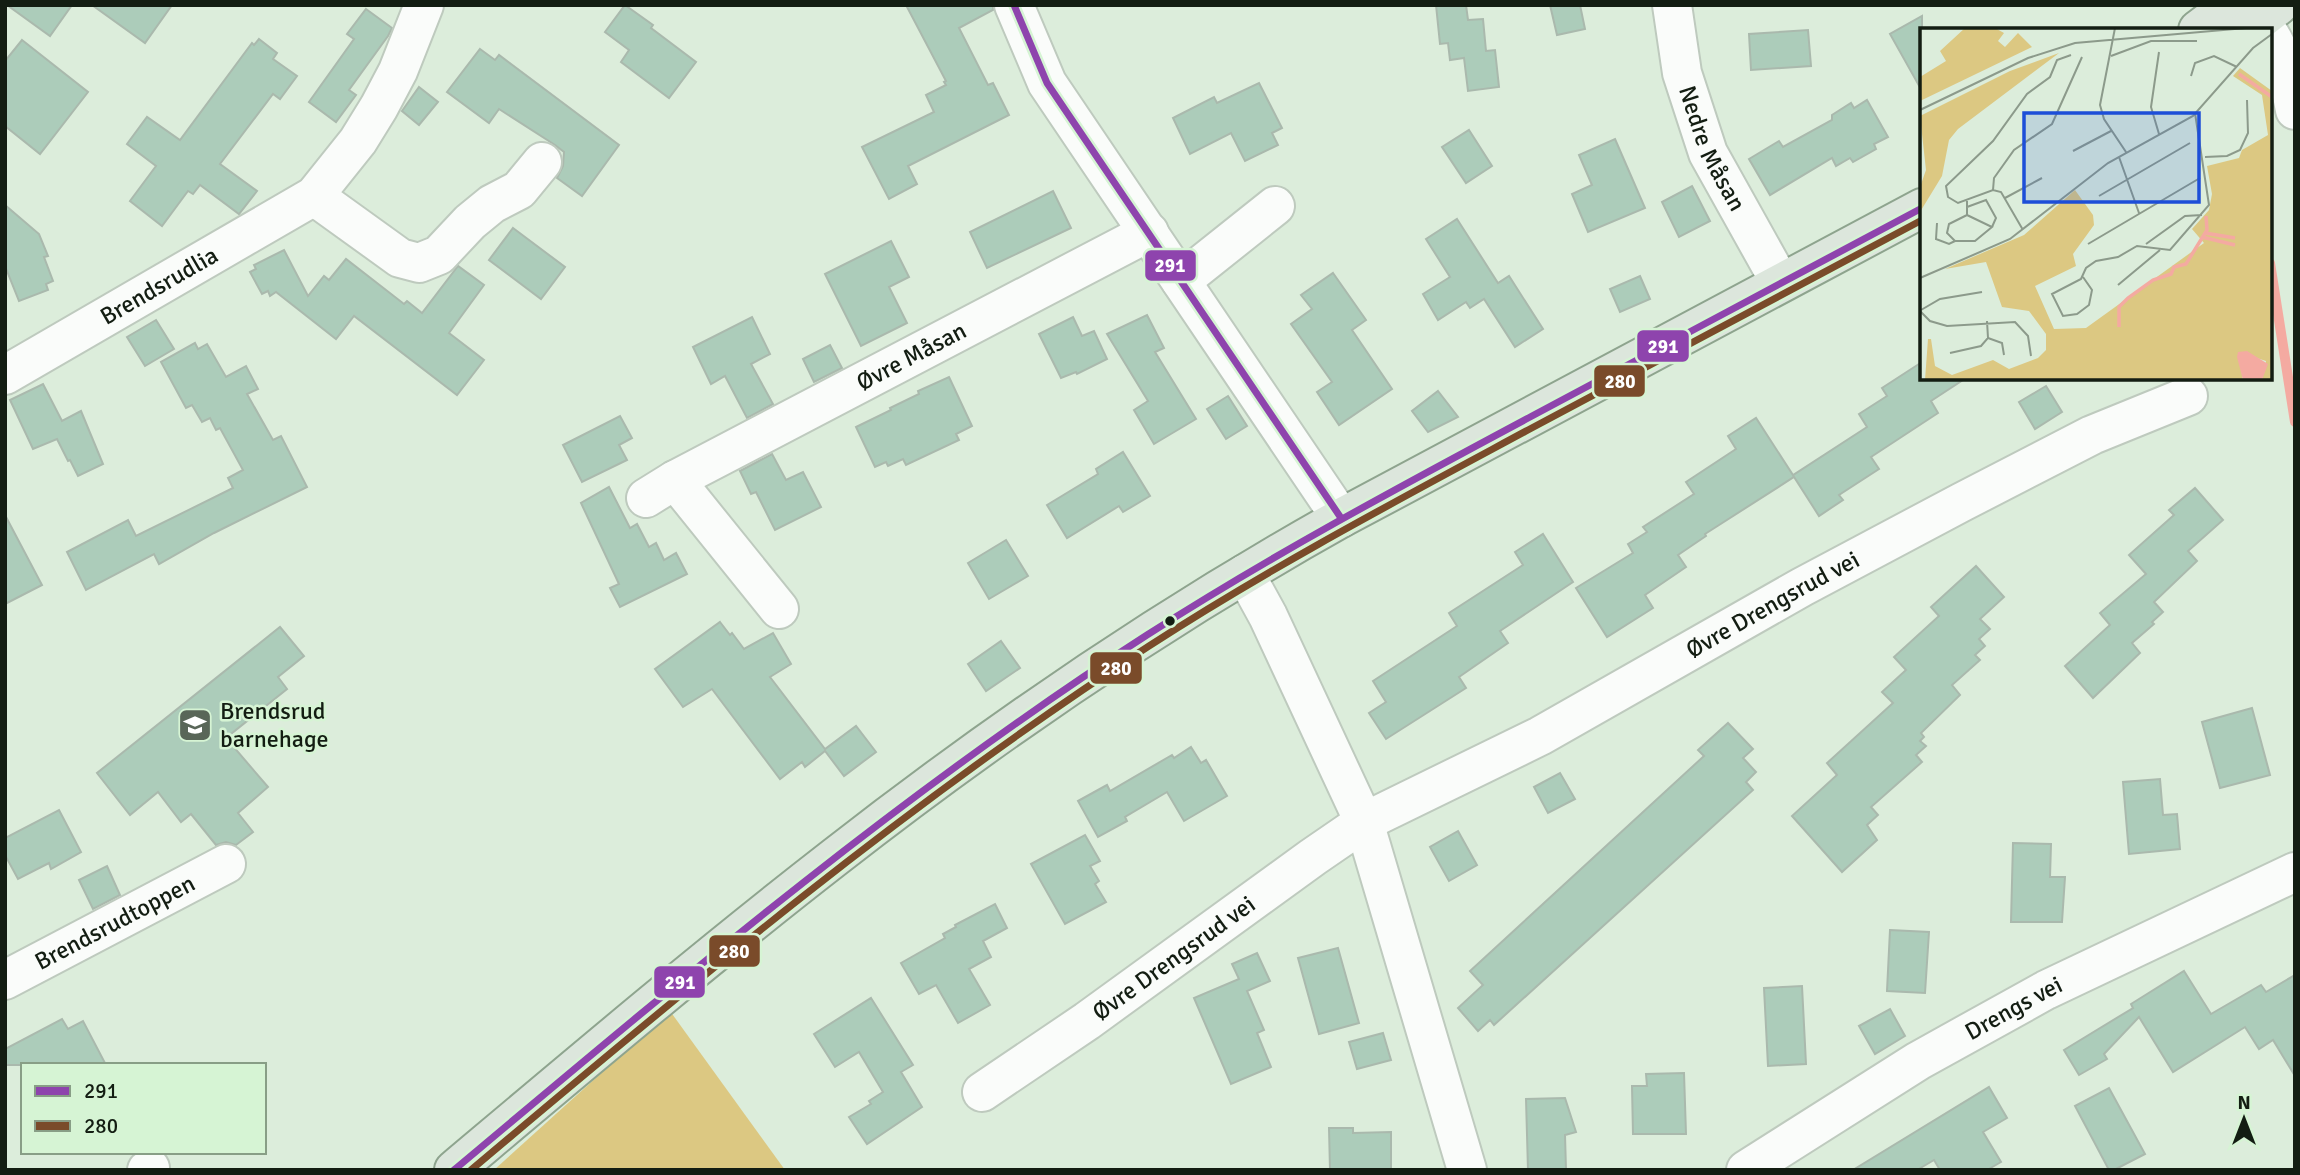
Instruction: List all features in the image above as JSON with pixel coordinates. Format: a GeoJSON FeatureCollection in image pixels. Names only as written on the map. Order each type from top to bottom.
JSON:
{"type":"FeatureCollection","features":[{"type":"Feature","properties":{"kind":"main road"},"geometry":{"type":"LineString","coordinates":[[2208,28],[2258,18]]}},
{"type":"Feature","properties":{"kind":"main road"},"geometry":{"type":"LineString","coordinates":[[454,1170],[722,946],[848,847],[1000,734],[1098,666],[1245,574],[1341,518],[1920,209]]}},
{"type":"Feature","properties":{"kind":"street","name":"Brendsrudlia"},"geometry":{"type":"LineString","coordinates":[[5,375],[314,196],[358,141],[379,107],[398,71],[424,5]]}},
{"type":"Feature","properties":{"kind":"street"},"geometry":{"type":"LineString","coordinates":[[1014,5],[1047,83],[1341,518]]}},
{"type":"Feature","properties":{"kind":"street","name":"Nedre Måsan"},"geometry":{"type":"LineString","coordinates":[[1672,5],[1682,74],[1708,153],[1780,282]]}},
{"type":"Feature","properties":{"kind":"street"},"geometry":{"type":"LineString","coordinates":[[2272,39],[2279,50],[2295,110]]}},
{"type":"Feature","properties":{"kind":"street"},"geometry":{"type":"LineString","coordinates":[[314,196],[400,258],[419,263],[439,255],[470,222],[492,204],[519,190],[542,162]]}},
{"type":"Feature","properties":{"kind":"street"},"geometry":{"type":"LineString","coordinates":[[1181,281],[1275,206]]}},
{"type":"Feature","properties":{"kind":"street","name":"Øvre Måsan"},"geometry":{"type":"LineString","coordinates":[[779,609],[661,489],[1149,232]]}},
{"type":"Feature","properties":{"kind":"street","name":"Øvre Drengsrud vei"},"geometry":{"type":"LineString","coordinates":[[982,1092],[1087,1021],[1364,822],[1540,736],[1802,587],[1974,495],[2092,435],[2188,396]]}},
{"type":"Feature","properties":{"kind":"street"},"geometry":{"type":"LineString","coordinates":[[1245,574],[1364,822],[1467,1170]]}},
{"type":"Feature","properties":{"kind":"street","name":"Brendsrudtoppen"},"geometry":{"type":"LineString","coordinates":[[5,980],[226,864]]}},
{"type":"Feature","properties":{"kind":"street","name":"Drengs vei"},"geometry":{"type":"LineString","coordinates":[[1746,1170],[1918,1061],[2046,990],[2295,872]]}},
{"type":"Feature","properties":{"kind":"shaded area"},"geometry":{"type":"Polygon","coordinates":[[[670,1011],[785,1170],[494,1170],[670,1011]]]}},
{"type":"Feature","properties":{"kind":"building"},"geometry":{"type":"Polygon","coordinates":[[[7,5],[72,5],[50,36],[7,5]]]}},
{"type":"Feature","properties":{"kind":"building"},"geometry":{"type":"Polygon","coordinates":[[[92,5],[172,5],[145,43],[92,5]]]}},
{"type":"Feature","properties":{"kind":"building"},"geometry":{"type":"Polygon","coordinates":[[[625,5],[696,62],[669,98],[621,62],[629,50],[605,32],[625,5]]]}},
{"type":"Feature","properties":{"kind":"building"},"geometry":{"type":"Polygon","coordinates":[[[906,5],[993,5],[993,10],[959,28],[988,85],[993,83],[1009,115],[908,166],[917,184],[889,199],[862,147],[934,112],[926,95],[946,85],[906,5]]]}},
{"type":"Feature","properties":{"kind":"building"},"geometry":{"type":"Polygon","coordinates":[[[1436,5],[1466,5],[1468,20],[1483,19],[1486,51],[1495,50],[1499,87],[1468,91],[1464,58],[1450,60],[1448,43],[1440,44],[1436,5]]]}},
{"type":"Feature","properties":{"kind":"building"},"geometry":{"type":"Polygon","coordinates":[[[1550,5],[1580,5],[1585,29],[1557,35],[1550,5]]]}},
{"type":"Feature","properties":{"kind":"building"},"geometry":{"type":"Polygon","coordinates":[[[366,9],[392,28],[349,90],[356,95],[336,122],[309,102],[354,39],[347,34],[366,9]]]}},
{"type":"Feature","properties":{"kind":"building"},"geometry":{"type":"Polygon","coordinates":[[[1922,16],[1920,87],[1890,34],[1922,16]]]}},
{"type":"Feature","properties":{"kind":"building"},"geometry":{"type":"Polygon","coordinates":[[[1808,30],[1811,66],[1751,70],[1749,34],[1808,30]]]}},
{"type":"Feature","properties":{"kind":"building"},"geometry":{"type":"Polygon","coordinates":[[[259,39],[277,53],[273,59],[297,76],[280,99],[273,94],[220,164],[257,191],[239,214],[200,185],[193,194],[188,191],[162,226],[130,201],[156,166],[127,144],[147,117],[180,140],[252,43],[254,45],[259,39]]]}},
{"type":"Feature","properties":{"kind":"building"},"geometry":{"type":"Polygon","coordinates":[[[22,40],[88,92],[40,154],[5,126],[5,61],[22,40]]]}},
{"type":"Feature","properties":{"kind":"building"},"geometry":{"type":"Polygon","coordinates":[[[480,49],[495,60],[499,55],[619,145],[582,196],[557,178],[563,166],[564,152],[555,145],[499,109],[489,123],[447,92],[480,49]]]}},
{"type":"Feature","properties":{"kind":"building"},"geometry":{"type":"Polygon","coordinates":[[[1259,83],[1282,128],[1272,133],[1278,145],[1245,161],[1231,133],[1190,154],[1173,118],[1214,97],[1217,103],[1259,83]]]}},
{"type":"Feature","properties":{"kind":"building"},"geometry":{"type":"Polygon","coordinates":[[[419,87],[438,102],[419,125],[402,111],[419,87]]]}},
{"type":"Feature","properties":{"kind":"building"},"geometry":{"type":"Polygon","coordinates":[[[1867,100],[1888,137],[1874,144],[1876,149],[1853,162],[1850,158],[1836,166],[1832,158],[1770,195],[1749,159],[1779,141],[1783,147],[1832,120],[1832,115],[1851,103],[1854,108],[1867,100]]]}},
{"type":"Feature","properties":{"kind":"building"},"geometry":{"type":"Polygon","coordinates":[[[1469,130],[1492,166],[1466,183],[1442,147],[1469,130]]]}},
{"type":"Feature","properties":{"kind":"building"},"geometry":{"type":"Polygon","coordinates":[[[1615,139],[1645,208],[1588,232],[1572,194],[1592,185],[1579,155],[1615,139]]]}},
{"type":"Feature","properties":{"kind":"building"},"geometry":{"type":"Polygon","coordinates":[[[1692,186],[1710,221],[1679,237],[1662,202],[1692,186]]]}},
{"type":"Feature","properties":{"kind":"building"},"geometry":{"type":"Polygon","coordinates":[[[1053,191],[1071,228],[987,268],[970,232],[1053,191]]]}},
{"type":"Feature","properties":{"kind":"building"},"geometry":{"type":"Polygon","coordinates":[[[5,205],[39,234],[48,256],[44,257],[53,281],[46,284],[48,290],[19,301],[5,266],[5,205]]]}},
{"type":"Feature","properties":{"kind":"building"},"geometry":{"type":"Polygon","coordinates":[[[1457,219],[1498,283],[1509,276],[1543,329],[1515,347],[1484,299],[1470,308],[1466,302],[1438,320],[1423,294],[1450,277],[1426,239],[1457,219]]]}},
{"type":"Feature","properties":{"kind":"building"},"geometry":{"type":"Polygon","coordinates":[[[513,228],[565,267],[541,299],[489,260],[513,228]]]}},
{"type":"Feature","properties":{"kind":"building"},"geometry":{"type":"Polygon","coordinates":[[[891,241],[909,277],[889,287],[907,323],[861,346],[825,274],[891,241]]]}},
{"type":"Feature","properties":{"kind":"building"},"geometry":{"type":"Polygon","coordinates":[[[284,250],[308,296],[324,276],[329,280],[346,259],[404,304],[407,301],[422,313],[458,266],[484,285],[449,333],[484,360],[457,395],[354,316],[336,339],[276,292],[270,296],[268,291],[262,294],[250,272],[256,269],[254,265],[284,250]]]}},
{"type":"Feature","properties":{"kind":"building"},"geometry":{"type":"Polygon","coordinates":[[[1333,273],[1366,320],[1352,330],[1392,389],[1339,425],[1317,392],[1332,382],[1291,324],[1312,309],[1301,295],[1333,273]]]}},
{"type":"Feature","properties":{"kind":"building"},"geometry":{"type":"Polygon","coordinates":[[[1640,276],[1650,299],[1620,312],[1610,289],[1640,276]]]}},
{"type":"Feature","properties":{"kind":"building"},"geometry":{"type":"Polygon","coordinates":[[[1147,315],[1164,348],[1155,352],[1196,419],[1154,444],[1134,410],[1148,401],[1107,334],[1147,315]]]}},
{"type":"Feature","properties":{"kind":"building"},"geometry":{"type":"Polygon","coordinates":[[[752,317],[770,354],[751,364],[773,404],[747,418],[725,376],[711,384],[693,347],[752,317]]]}},
{"type":"Feature","properties":{"kind":"building"},"geometry":{"type":"Polygon","coordinates":[[[1073,317],[1082,336],[1094,331],[1107,359],[1077,374],[1076,372],[1061,378],[1039,334],[1073,317]]]}},
{"type":"Feature","properties":{"kind":"building"},"geometry":{"type":"Polygon","coordinates":[[[156,320],[174,349],[145,366],[127,337],[156,320]]]}},
{"type":"Feature","properties":{"kind":"building"},"geometry":{"type":"Polygon","coordinates":[[[195,343],[198,349],[207,344],[226,377],[246,366],[258,389],[247,394],[273,440],[281,436],[307,487],[214,533],[159,564],[154,554],[86,590],[67,552],[128,520],[136,536],[233,488],[228,478],[243,470],[220,428],[216,430],[210,418],[202,422],[192,405],[186,408],[161,362],[195,343]]]}},
{"type":"Feature","properties":{"kind":"building"},"geometry":{"type":"Polygon","coordinates":[[[830,345],[842,368],[814,382],[803,359],[830,345]]]}},
{"type":"Feature","properties":{"kind":"building"},"geometry":{"type":"Polygon","coordinates":[[[1920,363],[1920,380],[1963,380],[1931,401],[1938,413],[1871,457],[1879,469],[1839,495],[1843,500],[1819,516],[1794,477],[1705,534],[1706,536],[1678,555],[1686,567],[1645,595],[1653,608],[1607,637],[1576,588],[1633,553],[1628,544],[1647,532],[1643,527],[1694,494],[1686,482],[1736,449],[1728,436],[1756,418],[1793,475],[1867,427],[1859,414],[1887,396],[1882,388],[1920,363]]]}},
{"type":"Feature","properties":{"kind":"building"},"geometry":{"type":"Polygon","coordinates":[[[949,377],[972,426],[956,434],[959,440],[906,465],[903,459],[888,466],[886,462],[875,467],[856,427],[919,394],[918,391],[949,377]]]}},
{"type":"Feature","properties":{"kind":"building"},"geometry":{"type":"Polygon","coordinates":[[[43,384],[62,421],[81,411],[103,464],[78,476],[57,439],[33,449],[10,400],[43,384]]]}},
{"type":"Feature","properties":{"kind":"building"},"geometry":{"type":"Polygon","coordinates":[[[2046,386],[2062,412],[2035,429],[2019,402],[2046,386]]]}},
{"type":"Feature","properties":{"kind":"building"},"geometry":{"type":"Polygon","coordinates":[[[1438,391],[1458,417],[1428,432],[1412,411],[1438,391]]]}},
{"type":"Feature","properties":{"kind":"building"},"geometry":{"type":"Polygon","coordinates":[[[1228,396],[1247,426],[1226,439],[1207,409],[1228,396]]]}},
{"type":"Feature","properties":{"kind":"building"},"geometry":{"type":"Polygon","coordinates":[[[620,416],[632,438],[619,445],[627,460],[582,482],[563,445],[620,416]]]}},
{"type":"Feature","properties":{"kind":"building"},"geometry":{"type":"Polygon","coordinates":[[[1123,452],[1150,496],[1123,512],[1119,506],[1067,538],[1047,505],[1098,474],[1096,469],[1123,452]]]}},
{"type":"Feature","properties":{"kind":"building"},"geometry":{"type":"Polygon","coordinates":[[[772,454],[786,480],[803,472],[821,507],[775,530],[756,492],[751,494],[740,471],[772,454]]]}},
{"type":"Feature","properties":{"kind":"building"},"geometry":{"type":"Polygon","coordinates":[[[609,487],[630,528],[637,524],[649,547],[656,543],[664,560],[676,553],[687,574],[620,607],[610,588],[619,584],[581,503],[609,487]]]}},
{"type":"Feature","properties":{"kind":"building"},"geometry":{"type":"Polygon","coordinates":[[[2195,488],[2223,520],[2188,551],[2197,561],[2154,602],[2163,612],[2152,622],[2154,624],[2132,643],[2140,653],[2093,698],[2065,666],[2110,625],[2100,613],[2146,574],[2129,555],[2174,515],[2169,510],[2195,488]]]}},
{"type":"Feature","properties":{"kind":"building"},"geometry":{"type":"Polygon","coordinates":[[[5,515],[42,585],[5,604],[5,515]]]}},
{"type":"Feature","properties":{"kind":"building"},"geometry":{"type":"Polygon","coordinates":[[[1543,534],[1573,582],[1500,631],[1508,643],[1459,677],[1466,688],[1386,739],[1369,713],[1386,702],[1373,681],[1457,626],[1449,613],[1523,565],[1515,552],[1543,534]]]}},
{"type":"Feature","properties":{"kind":"building"},"geometry":{"type":"Polygon","coordinates":[[[1006,540],[1028,576],[989,599],[968,563],[1006,540]]]}},
{"type":"Feature","properties":{"kind":"building"},"geometry":{"type":"Polygon","coordinates":[[[1976,566],[2004,597],[1980,619],[1990,629],[1979,639],[1985,646],[1975,655],[1980,660],[1952,685],[1960,695],[1921,733],[1924,737],[1920,741],[1926,746],[1916,755],[1922,762],[1871,807],[1878,815],[1867,825],[1877,840],[1842,872],[1792,816],[1837,775],[1827,763],[1893,703],[1882,692],[1906,670],[1894,657],[1939,616],[1931,607],[1976,566]]]}},
{"type":"Feature","properties":{"kind":"building"},"geometry":{"type":"Polygon","coordinates":[[[720,622],[744,649],[773,633],[791,664],[770,677],[825,749],[856,726],[876,752],[844,776],[825,751],[805,767],[802,762],[780,779],[712,689],[683,707],[655,669],[720,622]]]}},
{"type":"Feature","properties":{"kind":"building"},"geometry":{"type":"Polygon","coordinates":[[[280,627],[304,656],[278,677],[287,689],[226,738],[268,787],[238,813],[253,832],[236,845],[226,842],[216,845],[191,814],[181,822],[158,792],[130,815],[97,773],[280,627]]]}},
{"type":"Feature","properties":{"kind":"building"},"geometry":{"type":"Polygon","coordinates":[[[1001,641],[1020,668],[986,691],[968,664],[1001,641]]]}},
{"type":"Feature","properties":{"kind":"building"},"geometry":{"type":"Polygon","coordinates":[[[2252,708],[2270,775],[2220,788],[2202,722],[2252,708]]]}},
{"type":"Feature","properties":{"kind":"building"},"geometry":{"type":"Polygon","coordinates":[[[1728,723],[1753,749],[1743,758],[1756,772],[1746,782],[1753,790],[1494,1025],[1490,1020],[1478,1031],[1458,1008],[1483,985],[1470,971],[1704,756],[1698,750],[1728,723]]]}},
{"type":"Feature","properties":{"kind":"building"},"geometry":{"type":"Polygon","coordinates":[[[1191,747],[1201,763],[1206,760],[1227,796],[1184,821],[1167,792],[1125,817],[1127,821],[1098,837],[1078,801],[1107,785],[1110,791],[1191,747]]]}},
{"type":"Feature","properties":{"kind":"building"},"geometry":{"type":"Polygon","coordinates":[[[1560,773],[1575,799],[1548,813],[1534,787],[1560,773]]]}},
{"type":"Feature","properties":{"kind":"building"},"geometry":{"type":"Polygon","coordinates":[[[2160,779],[2163,815],[2177,814],[2180,849],[2129,854],[2123,782],[2160,779]]]}},
{"type":"Feature","properties":{"kind":"building"},"geometry":{"type":"Polygon","coordinates":[[[59,810],[81,852],[51,869],[49,863],[18,879],[5,855],[5,838],[59,810]]]}},
{"type":"Feature","properties":{"kind":"building"},"geometry":{"type":"Polygon","coordinates":[[[1458,831],[1477,865],[1449,881],[1430,847],[1458,831]]]}},
{"type":"Feature","properties":{"kind":"building"},"geometry":{"type":"Polygon","coordinates":[[[1085,835],[1100,861],[1090,866],[1099,881],[1095,884],[1106,902],[1065,924],[1031,864],[1085,835]]]}},
{"type":"Feature","properties":{"kind":"building"},"geometry":{"type":"Polygon","coordinates":[[[2013,843],[2051,844],[2050,877],[2065,877],[2062,922],[2011,922],[2013,843]]]}},
{"type":"Feature","properties":{"kind":"building"},"geometry":{"type":"Polygon","coordinates":[[[107,866],[120,895],[93,909],[79,880],[107,866]]]}},
{"type":"Feature","properties":{"kind":"building"},"geometry":{"type":"Polygon","coordinates":[[[995,904],[1007,928],[983,941],[991,957],[969,969],[990,1005],[958,1023],[936,985],[919,994],[901,963],[945,938],[943,934],[956,927],[955,925],[995,904]]]}},
{"type":"Feature","properties":{"kind":"building"},"geometry":{"type":"Polygon","coordinates":[[[1890,930],[1929,932],[1925,993],[1887,991],[1890,930]]]}},
{"type":"Feature","properties":{"kind":"building"},"geometry":{"type":"Polygon","coordinates":[[[1338,948],[1359,1023],[1319,1034],[1298,958],[1338,948]]]}},
{"type":"Feature","properties":{"kind":"building"},"geometry":{"type":"Polygon","coordinates":[[[1257,953],[1270,981],[1247,991],[1264,1030],[1257,1033],[1271,1067],[1231,1084],[1194,998],[1239,979],[1232,964],[1257,953]]]}},
{"type":"Feature","properties":{"kind":"building"},"geometry":{"type":"Polygon","coordinates":[[[2184,971],[2211,1014],[2261,985],[2266,992],[2295,975],[2295,1076],[2273,1040],[2259,1049],[2245,1027],[2173,1072],[2139,1017],[2104,1054],[2107,1059],[2079,1075],[2064,1050],[2133,1008],[2131,1004],[2184,971]]]}},
{"type":"Feature","properties":{"kind":"building"},"geometry":{"type":"Polygon","coordinates":[[[1802,986],[1806,1064],[1768,1066],[1764,988],[1802,986]]]}},
{"type":"Feature","properties":{"kind":"building"},"geometry":{"type":"Polygon","coordinates":[[[871,998],[913,1065],[901,1072],[922,1107],[867,1144],[849,1117],[871,1104],[869,1101],[883,1092],[859,1052],[835,1067],[814,1034],[871,998]]]}},
{"type":"Feature","properties":{"kind":"building"},"geometry":{"type":"Polygon","coordinates":[[[1890,1009],[1905,1036],[1875,1054],[1859,1026],[1890,1009]]]}},
{"type":"Feature","properties":{"kind":"building"},"geometry":{"type":"Polygon","coordinates":[[[62,1019],[68,1029],[83,1021],[105,1063],[5,1065],[5,1049],[62,1019]]]}},
{"type":"Feature","properties":{"kind":"building"},"geometry":{"type":"Polygon","coordinates":[[[1383,1033],[1391,1060],[1357,1069],[1349,1042],[1383,1033]]]}},
{"type":"Feature","properties":{"kind":"building"},"geometry":{"type":"Polygon","coordinates":[[[1684,1073],[1686,1134],[1633,1134],[1632,1086],[1647,1086],[1646,1074],[1684,1073]]]}},
{"type":"Feature","properties":{"kind":"building"},"geometry":{"type":"Polygon","coordinates":[[[1989,1087],[2007,1118],[1983,1132],[2001,1162],[1987,1170],[1940,1170],[1934,1160],[1917,1170],[1853,1170],[1989,1087]]]}},
{"type":"Feature","properties":{"kind":"building"},"geometry":{"type":"Polygon","coordinates":[[[2109,1088],[2145,1154],[2114,1170],[2109,1170],[2075,1106],[2109,1088]]]}},
{"type":"Feature","properties":{"kind":"building"},"geometry":{"type":"Polygon","coordinates":[[[1565,1098],[1576,1132],[1565,1135],[1566,1170],[1528,1170],[1526,1099],[1565,1098]]]}},
{"type":"Feature","properties":{"kind":"building"},"geometry":{"type":"Polygon","coordinates":[[[1329,1128],[1353,1128],[1353,1133],[1391,1132],[1391,1170],[1330,1170],[1329,1128]]]}},
{"type":"Feature","properties":{"kind":"waterway"},"geometry":{"type":"LineString","coordinates":[[2272,276],[2295,422]]}},
{"type":"Feature","properties":{"kind":"transit line","name":"291"},"geometry":{"type":"LineString","coordinates":[[1014,5],[1047,83],[1341,518]]}},
{"type":"Feature","properties":{"kind":"transit line","name":"291"},"geometry":{"type":"LineString","coordinates":[[454,1170],[792,891],[966,759],[1147,635],[1241,577],[1386,495],[1920,209]]}},
{"type":"Feature","properties":{"kind":"transit line","name":"280"},"geometry":{"type":"LineString","coordinates":[[471,1170],[801,897],[972,768],[1149,646],[1289,561],[1384,508],[1920,221]]}},
{"type":"Feature","properties":{"kind":"place","name":"Brendsrud barnehage"},"geometry":{"type":"Point","coordinates":[195,725]}}]}
